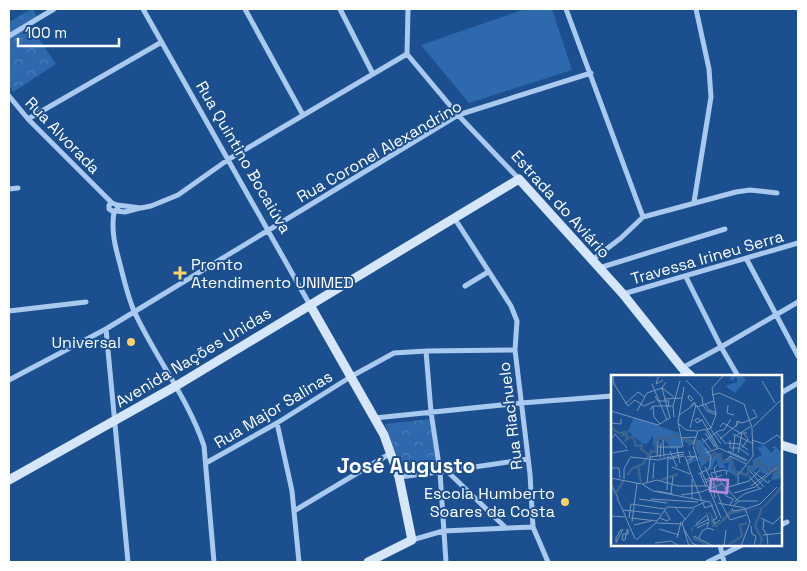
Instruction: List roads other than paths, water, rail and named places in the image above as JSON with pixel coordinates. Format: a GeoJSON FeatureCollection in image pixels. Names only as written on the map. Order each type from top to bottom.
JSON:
{"type":"FeatureCollection","features":[{"type":"Feature","properties":{"kind":"street"},"geometry":{"type":"LineString","coordinates":[[9,36],[54,9]]}},
{"type":"Feature","properties":{"kind":"street","name":"Rua Quintino Bocaiúva"},"geometry":{"type":"LineString","coordinates":[[143,9],[160,43],[229,159],[384,435],[399,477],[412,540]]}},
{"type":"Feature","properties":{"kind":"street"},"geometry":{"type":"LineString","coordinates":[[245,9],[303,115]]}},
{"type":"Feature","properties":{"kind":"street"},"geometry":{"type":"LineString","coordinates":[[340,9],[373,74]]}},
{"type":"Feature","properties":{"kind":"street"},"geometry":{"type":"LineString","coordinates":[[214,562],[204,446],[199,430],[134,311],[112,233],[113,208],[151,206],[178,194],[229,159],[407,54],[408,9]]}},
{"type":"Feature","properties":{"kind":"street"},"geometry":{"type":"LineString","coordinates":[[566,9],[643,217]]}},
{"type":"Feature","properties":{"kind":"street"},"geometry":{"type":"LineString","coordinates":[[694,202],[711,96],[711,83],[696,9]]}},
{"type":"Feature","properties":{"kind":"street"},"geometry":{"type":"LineString","coordinates":[[28,119],[160,43]]}},
{"type":"Feature","properties":{"kind":"street","name":"Estrada do Aviário"},"geometry":{"type":"LineString","coordinates":[[407,54],[458,115],[519,179],[622,294],[682,372]]}},
{"type":"Feature","properties":{"kind":"street","name":"Rua Coronel Alexandrino"},"geometry":{"type":"LineString","coordinates":[[9,380],[106,329],[458,115],[591,73]]}},
{"type":"Feature","properties":{"kind":"street","name":"Rua Alvorada"},"geometry":{"type":"LineString","coordinates":[[9,96],[28,119],[100,191],[113,208]]}},
{"type":"Feature","properties":{"kind":"street","name":"Avenida Nações Unidas"},"geometry":{"type":"LineString","coordinates":[[9,480],[176,386],[519,179]]}},
{"type":"Feature","properties":{"kind":"street"},"geometry":{"type":"LineString","coordinates":[[9,189],[18,188]]}},
{"type":"Feature","properties":{"kind":"street"},"geometry":{"type":"LineString","coordinates":[[592,260],[643,217],[694,202],[750,190],[777,193]]}},
{"type":"Feature","properties":{"kind":"street","name":"Rua Riachuelo"},"geometry":{"type":"LineString","coordinates":[[455,219],[517,321],[515,350],[528,459],[533,526],[548,562]]}},
{"type":"Feature","properties":{"kind":"street"},"geometry":{"type":"LineString","coordinates":[[599,269],[725,229]]}},
{"type":"Feature","properties":{"kind":"street","name":"Travessa Irineu Serra"},"geometry":{"type":"LineString","coordinates":[[622,294],[798,243]]}},
{"type":"Feature","properties":{"kind":"street"},"geometry":{"type":"LineString","coordinates":[[746,258],[798,356]]}},
{"type":"Feature","properties":{"kind":"street"},"geometry":{"type":"LineString","coordinates":[[465,286],[488,272]]}},
{"type":"Feature","properties":{"kind":"street"},"geometry":{"type":"LineString","coordinates":[[686,277],[721,347],[737,375]]}},
{"type":"Feature","properties":{"kind":"street"},"geometry":{"type":"LineString","coordinates":[[9,311],[86,302]]}},
{"type":"Feature","properties":{"kind":"street"},"geometry":{"type":"LineString","coordinates":[[682,372],[798,302]]}},
{"type":"Feature","properties":{"kind":"street"},"geometry":{"type":"LineString","coordinates":[[106,329],[128,562]]}},
{"type":"Feature","properties":{"kind":"street"},"geometry":{"type":"LineString","coordinates":[[426,350],[431,412],[440,472],[446,562]]}},
{"type":"Feature","properties":{"kind":"street","name":"Rua Major Salinas"},"geometry":{"type":"LineString","coordinates":[[206,463],[394,353],[426,350],[515,350]]}},
{"type":"Feature","properties":{"kind":"street"},"geometry":{"type":"LineString","coordinates":[[782,392],[798,383]]}},
{"type":"Feature","properties":{"kind":"street"},"geometry":{"type":"LineString","coordinates":[[374,418],[521,402],[611,396]]}},
{"type":"Feature","properties":{"kind":"street"},"geometry":{"type":"LineString","coordinates":[[276,423],[288,466],[299,562]]}},
{"type":"Feature","properties":{"kind":"street"},"geometry":{"type":"LineString","coordinates":[[782,445],[798,450]]}},
{"type":"Feature","properties":{"kind":"street"},"geometry":{"type":"LineString","coordinates":[[294,511],[391,454]]}},
{"type":"Feature","properties":{"kind":"street"},"geometry":{"type":"LineString","coordinates":[[399,477],[528,459]]}},
{"type":"Feature","properties":{"kind":"street"},"geometry":{"type":"LineString","coordinates":[[447,471],[506,528]]}},
{"type":"Feature","properties":{"kind":"street"},"geometry":{"type":"LineString","coordinates":[[782,524],[787,522]]}},
{"type":"Feature","properties":{"kind":"street"},"geometry":{"type":"LineString","coordinates":[[368,562],[412,540],[444,531],[533,526]]}},
{"type":"Feature","properties":{"kind":"street"},"geometry":{"type":"LineString","coordinates":[[720,546],[724,562]]}},
{"type":"Feature","properties":{"kind":"street"},"geometry":{"type":"LineString","coordinates":[[708,562],[740,546]]}},
{"type":"Feature","properties":{"kind":"place","name":"Pronto Atendimento UNIMED"},"geometry":{"type":"Point","coordinates":[180,273]}},
{"type":"Feature","properties":{"kind":"place","name":"Universal"},"geometry":{"type":"Point","coordinates":[131,342]}},
{"type":"Feature","properties":{"kind":"place","name":"Escola Humberto Soares da Costa"},"geometry":{"type":"Point","coordinates":[565,502]}},
{"type":"Feature","properties":{"kind":"district","name":"José Augusto"},"geometry":{"type":"Point","coordinates":[406,466]}}]}
